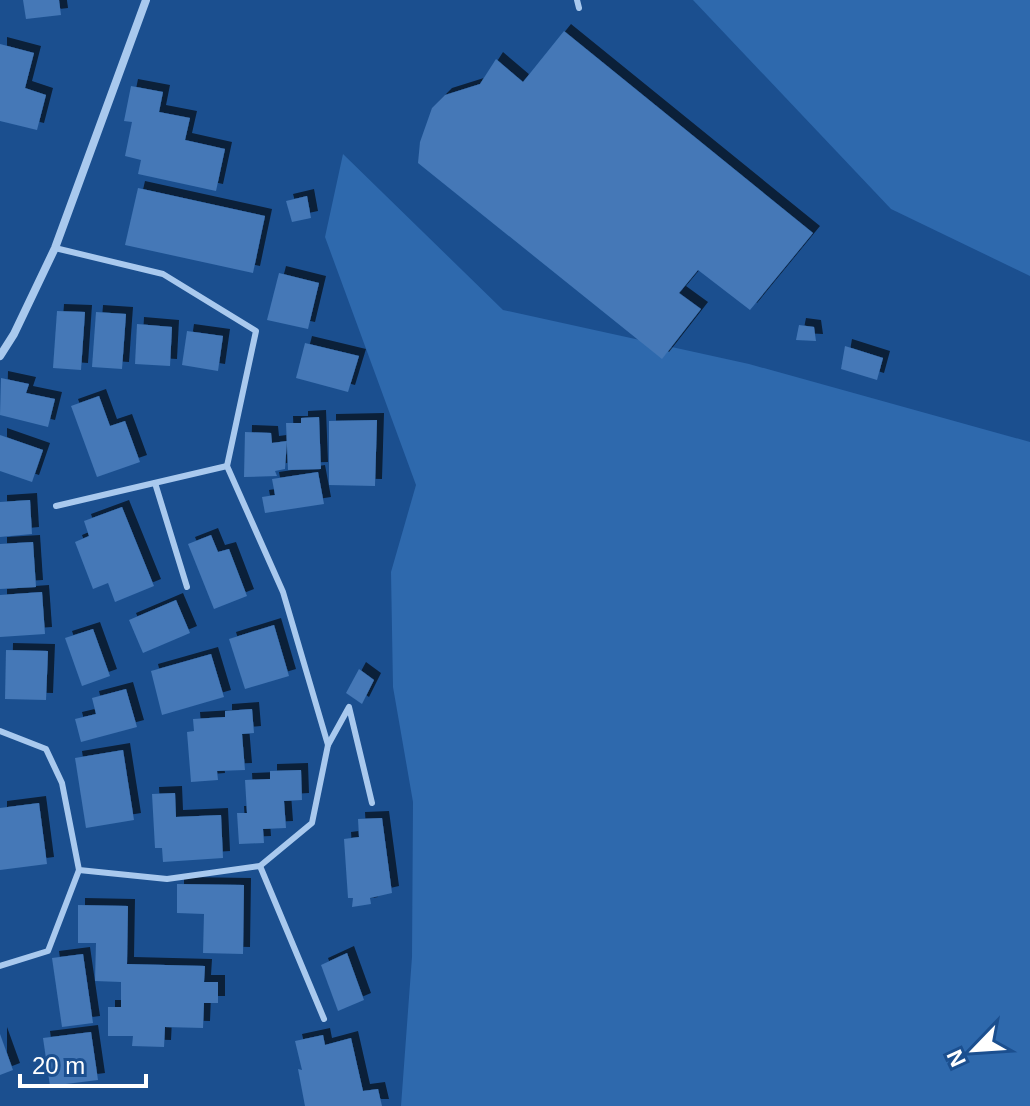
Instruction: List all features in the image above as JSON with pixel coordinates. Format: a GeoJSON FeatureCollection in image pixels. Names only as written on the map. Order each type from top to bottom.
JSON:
{"type":"FeatureCollection","features":[{"type":"Feature","properties":{"kind":"street"},"geometry":{"type":"LineString","coordinates":[[0,356],[14,334],[55,248],[146,0]]}},
{"type":"Feature","properties":{"kind":"lane"},"geometry":{"type":"LineString","coordinates":[[55,248],[163,274],[256,331],[227,466],[283,592],[328,745]]}},
{"type":"Feature","properties":{"kind":"lane"},"geometry":{"type":"LineString","coordinates":[[56,506],[227,466]]}},
{"type":"Feature","properties":{"kind":"lane"},"geometry":{"type":"LineString","coordinates":[[155,483],[187,587]]}},
{"type":"Feature","properties":{"kind":"lane"},"geometry":{"type":"LineString","coordinates":[[79,870],[167,879],[260,866],[312,823],[328,745],[349,707],[372,803]]}},
{"type":"Feature","properties":{"kind":"lane"},"geometry":{"type":"LineString","coordinates":[[0,731],[46,749],[62,783],[79,870],[48,951],[0,966]]}},
{"type":"Feature","properties":{"kind":"lane"},"geometry":{"type":"LineString","coordinates":[[260,866],[324,1019]]}},
{"type":"Feature","properties":{"kind":"shaded area"},"geometry":{"type":"Polygon","coordinates":[[[693,0],[1030,0],[1030,276],[891,209],[693,0]]]}},
{"type":"Feature","properties":{"kind":"shaded area"},"geometry":{"type":"Polygon","coordinates":[[[343,154],[503,310],[749,364],[1030,442],[1030,1106],[401,1106],[412,957],[413,802],[393,687],[391,572],[416,485],[325,237],[343,154]]]}},
{"type":"Feature","properties":{"kind":"building"},"geometry":{"type":"Polygon","coordinates":[[[23,0],[59,0],[61,15],[26,19],[23,0]]]}},
{"type":"Feature","properties":{"kind":"building"},"geometry":{"type":"Polygon","coordinates":[[[564,31],[813,233],[750,310],[698,270],[679,293],[701,309],[662,359],[418,163],[420,142],[432,108],[445,95],[480,84],[496,59],[523,82],[564,31]]]}},
{"type":"Feature","properties":{"kind":"building"},"geometry":{"type":"Polygon","coordinates":[[[0,44],[34,53],[25,88],[46,95],[37,130],[0,121],[0,44]]]}},
{"type":"Feature","properties":{"kind":"building"},"geometry":{"type":"Polygon","coordinates":[[[131,86],[163,92],[159,112],[190,118],[185,140],[225,149],[216,191],[138,174],[141,160],[125,156],[132,122],[124,121],[131,86]]]}},
{"type":"Feature","properties":{"kind":"building"},"geometry":{"type":"Polygon","coordinates":[[[138,188],[265,216],[253,273],[125,245],[138,188]]]}},
{"type":"Feature","properties":{"kind":"building"},"geometry":{"type":"Polygon","coordinates":[[[307,196],[311,218],[292,222],[286,201],[307,196]]]}},
{"type":"Feature","properties":{"kind":"building"},"geometry":{"type":"Polygon","coordinates":[[[279,273],[319,283],[308,329],[267,320],[279,273]]]}},
{"type":"Feature","properties":{"kind":"building"},"geometry":{"type":"Polygon","coordinates":[[[57,311],[85,312],[81,370],[53,368],[57,311]]]}},
{"type":"Feature","properties":{"kind":"building"},"geometry":{"type":"Polygon","coordinates":[[[96,312],[126,314],[122,369],[92,367],[96,312]]]}},
{"type":"Feature","properties":{"kind":"building"},"geometry":{"type":"Polygon","coordinates":[[[137,324],[172,327],[170,366],[135,364],[137,324]]]}},
{"type":"Feature","properties":{"kind":"building"},"geometry":{"type":"Polygon","coordinates":[[[799,325],[814,327],[816,341],[796,340],[799,325]]]}},
{"type":"Feature","properties":{"kind":"building"},"geometry":{"type":"Polygon","coordinates":[[[187,331],[223,336],[218,371],[182,365],[187,331]]]}},
{"type":"Feature","properties":{"kind":"building"},"geometry":{"type":"Polygon","coordinates":[[[305,343],[359,356],[348,392],[296,378],[305,343]]]}},
{"type":"Feature","properties":{"kind":"building"},"geometry":{"type":"Polygon","coordinates":[[[845,346],[883,358],[877,380],[841,369],[845,346]]]}},
{"type":"Feature","properties":{"kind":"building"},"geometry":{"type":"Polygon","coordinates":[[[1,378],[29,384],[26,393],[55,399],[48,427],[0,415],[1,378]]]}},
{"type":"Feature","properties":{"kind":"building"},"geometry":{"type":"Polygon","coordinates":[[[99,396],[110,426],[125,421],[140,462],[97,477],[71,406],[99,396]]]}},
{"type":"Feature","properties":{"kind":"building"},"geometry":{"type":"Polygon","coordinates":[[[319,417],[321,469],[288,470],[286,423],[301,423],[301,418],[319,417]]]}},
{"type":"Feature","properties":{"kind":"building"},"geometry":{"type":"Polygon","coordinates":[[[377,420],[375,486],[329,485],[329,421],[377,420]]]}},
{"type":"Feature","properties":{"kind":"building"},"geometry":{"type":"Polygon","coordinates":[[[245,432],[271,433],[272,443],[287,441],[285,469],[275,471],[277,476],[244,477],[245,432]]]}},
{"type":"Feature","properties":{"kind":"building"},"geometry":{"type":"Polygon","coordinates":[[[0,435],[43,450],[32,482],[0,471],[0,435]]]}},
{"type":"Feature","properties":{"kind":"building"},"geometry":{"type":"Polygon","coordinates":[[[318,472],[324,504],[265,513],[262,497],[275,495],[272,479],[318,472]]]}},
{"type":"Feature","properties":{"kind":"building"},"geometry":{"type":"Polygon","coordinates":[[[30,500],[32,534],[0,537],[0,502],[30,500]]]}},
{"type":"Feature","properties":{"kind":"building"},"geometry":{"type":"Polygon","coordinates":[[[122,507],[154,586],[115,602],[108,583],[93,589],[75,542],[89,536],[84,521],[122,507]]]}},
{"type":"Feature","properties":{"kind":"building"},"geometry":{"type":"Polygon","coordinates":[[[211,535],[218,552],[229,549],[247,596],[214,609],[188,544],[211,535]]]}},
{"type":"Feature","properties":{"kind":"building"},"geometry":{"type":"Polygon","coordinates":[[[33,542],[36,587],[0,589],[0,544],[33,542]]]}},
{"type":"Feature","properties":{"kind":"building"},"geometry":{"type":"Polygon","coordinates":[[[42,592],[45,634],[0,637],[0,595],[42,592]]]}},
{"type":"Feature","properties":{"kind":"building"},"geometry":{"type":"Polygon","coordinates":[[[176,600],[190,633],[143,653],[129,620],[176,600]]]}},
{"type":"Feature","properties":{"kind":"building"},"geometry":{"type":"Polygon","coordinates":[[[274,625],[289,676],[245,689],[229,639],[274,625]]]}},
{"type":"Feature","properties":{"kind":"building"},"geometry":{"type":"Polygon","coordinates":[[[93,629],[110,676],[82,686],[65,638],[93,629]]]}},
{"type":"Feature","properties":{"kind":"building"},"geometry":{"type":"Polygon","coordinates":[[[6,650],[48,651],[46,700],[5,699],[6,650]]]}},
{"type":"Feature","properties":{"kind":"building"},"geometry":{"type":"Polygon","coordinates":[[[211,654],[224,697],[162,715],[151,671],[211,654]]]}},
{"type":"Feature","properties":{"kind":"building"},"geometry":{"type":"Polygon","coordinates":[[[359,669],[374,680],[362,704],[346,693],[359,669]]]}},
{"type":"Feature","properties":{"kind":"building"},"geometry":{"type":"Polygon","coordinates":[[[126,689],[137,727],[81,742],[75,719],[96,714],[92,698],[126,689]]]}},
{"type":"Feature","properties":{"kind":"building"},"geometry":{"type":"Polygon","coordinates":[[[252,709],[254,733],[242,734],[245,770],[217,771],[218,780],[191,782],[187,732],[194,731],[193,719],[225,717],[225,711],[252,709]]]}},
{"type":"Feature","properties":{"kind":"building"},"geometry":{"type":"Polygon","coordinates":[[[123,750],[134,820],[86,828],[75,758],[123,750]]]}},
{"type":"Feature","properties":{"kind":"building"},"geometry":{"type":"Polygon","coordinates":[[[301,770],[302,800],[284,801],[286,828],[263,829],[264,843],[239,844],[237,813],[247,813],[245,780],[270,779],[270,771],[301,770]]]}},
{"type":"Feature","properties":{"kind":"building"},"geometry":{"type":"Polygon","coordinates":[[[175,793],[176,817],[221,815],[223,858],[163,862],[162,848],[155,848],[152,794],[175,793]]]}},
{"type":"Feature","properties":{"kind":"building"},"geometry":{"type":"Polygon","coordinates":[[[39,803],[47,864],[0,870],[0,808],[39,803]]]}},
{"type":"Feature","properties":{"kind":"building"},"geometry":{"type":"Polygon","coordinates":[[[382,818],[392,893],[370,898],[371,904],[352,907],[353,898],[348,898],[344,839],[359,837],[358,819],[382,818]]]}},
{"type":"Feature","properties":{"kind":"building"},"geometry":{"type":"Polygon","coordinates":[[[177,884],[244,885],[243,954],[203,953],[204,914],[177,913],[177,884]]]}},
{"type":"Feature","properties":{"kind":"building"},"geometry":{"type":"Polygon","coordinates":[[[78,905],[128,906],[127,964],[205,966],[204,982],[218,982],[218,1003],[204,1003],[203,1028],[165,1027],[164,1047],[132,1046],[133,1036],[108,1036],[108,1007],[121,1007],[121,982],[95,981],[96,943],[78,943],[78,905]]]}},
{"type":"Feature","properties":{"kind":"building"},"geometry":{"type":"Polygon","coordinates":[[[347,953],[364,1000],[338,1011],[321,965],[347,953]]]}},
{"type":"Feature","properties":{"kind":"building"},"geometry":{"type":"Polygon","coordinates":[[[83,954],[93,1023],[62,1027],[52,958],[83,954]]]}},
{"type":"Feature","properties":{"kind":"building"},"geometry":{"type":"Polygon","coordinates":[[[91,1032],[98,1080],[50,1086],[43,1038],[91,1032]]]}},
{"type":"Feature","properties":{"kind":"building"},"geometry":{"type":"Polygon","coordinates":[[[0,1034],[13,1070],[0,1075],[0,1034]]]}},
{"type":"Feature","properties":{"kind":"building"},"geometry":{"type":"Polygon","coordinates":[[[323,1035],[325,1045],[351,1038],[363,1091],[378,1089],[382,1106],[305,1106],[298,1069],[302,1070],[295,1041],[323,1035]]]}}]}
